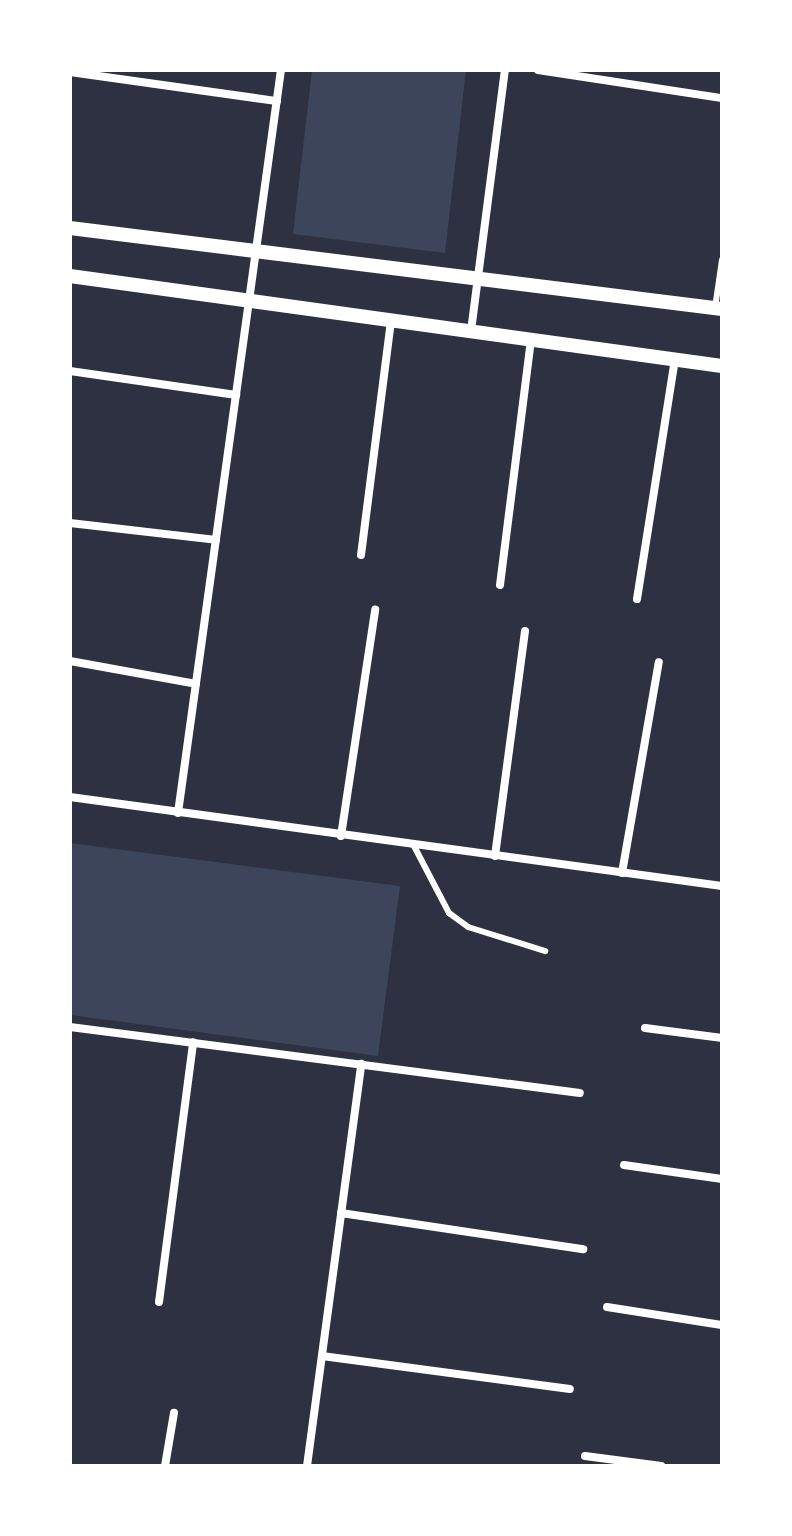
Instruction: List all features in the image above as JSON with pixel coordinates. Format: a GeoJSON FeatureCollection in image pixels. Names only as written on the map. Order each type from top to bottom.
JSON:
{"type":"FeatureCollection","features":[{"type":"Feature","properties":{"kind":"street"},"geometry":{"type":"LineString","coordinates":[[178,813],[281,70]]}},
{"type":"Feature","properties":{"kind":"street"},"geometry":{"type":"LineString","coordinates":[[471,331],[505,70]]}},
{"type":"Feature","properties":{"kind":"street"},"geometry":{"type":"LineString","coordinates":[[538,70],[722,98]]}},
{"type":"Feature","properties":{"kind":"street"},"geometry":{"type":"LineString","coordinates":[[70,72],[277,101]]}},
{"type":"Feature","properties":{"kind":"street"},"geometry":{"type":"LineString","coordinates":[[70,228],[479,275],[718,308]]}},
{"type":"Feature","properties":{"kind":"street"},"geometry":{"type":"LineString","coordinates":[[70,276],[722,366]]}},
{"type":"Feature","properties":{"kind":"street"},"geometry":{"type":"LineString","coordinates":[[361,555],[391,320]]}},
{"type":"Feature","properties":{"kind":"street"},"geometry":{"type":"LineString","coordinates":[[500,585],[531,338]]}},
{"type":"Feature","properties":{"kind":"street"},"geometry":{"type":"LineString","coordinates":[[637,599],[675,359]]}},
{"type":"Feature","properties":{"kind":"street"},"geometry":{"type":"LineString","coordinates":[[70,371],[236,395]]}},
{"type":"Feature","properties":{"kind":"street"},"geometry":{"type":"LineString","coordinates":[[70,523],[216,540]]}},
{"type":"Feature","properties":{"kind":"street"},"geometry":{"type":"LineString","coordinates":[[341,836],[375,610]]}},
{"type":"Feature","properties":{"kind":"street"},"geometry":{"type":"LineString","coordinates":[[495,856],[525,631]]}},
{"type":"Feature","properties":{"kind":"street"},"geometry":{"type":"LineString","coordinates":[[70,661],[196,684]]}},
{"type":"Feature","properties":{"kind":"street"},"geometry":{"type":"LineString","coordinates":[[622,873],[659,662]]}},
{"type":"Feature","properties":{"kind":"street"},"geometry":{"type":"LineString","coordinates":[[70,797],[722,886]]}},
{"type":"Feature","properties":{"kind":"street"},"geometry":{"type":"LineString","coordinates":[[70,1027],[580,1093]]}},
{"type":"Feature","properties":{"kind":"street"},"geometry":{"type":"LineString","coordinates":[[645,1028],[722,1038]]}},
{"type":"Feature","properties":{"kind":"street"},"geometry":{"type":"LineString","coordinates":[[159,1302],[193,1042]]}},
{"type":"Feature","properties":{"kind":"street"},"geometry":{"type":"LineString","coordinates":[[307,1466],[361,1064]]}},
{"type":"Feature","properties":{"kind":"street"},"geometry":{"type":"LineString","coordinates":[[624,1165],[722,1179]]}},
{"type":"Feature","properties":{"kind":"street"},"geometry":{"type":"LineString","coordinates":[[341,1213],[583,1249]]}},
{"type":"Feature","properties":{"kind":"street"},"geometry":{"type":"LineString","coordinates":[[607,1307],[722,1325]]}},
{"type":"Feature","properties":{"kind":"street"},"geometry":{"type":"LineString","coordinates":[[322,1356],[570,1389]]}},
{"type":"Feature","properties":{"kind":"street"},"geometry":{"type":"LineString","coordinates":[[165,1466],[174,1413]]}},
{"type":"Feature","properties":{"kind":"street"},"geometry":{"type":"LineString","coordinates":[[585,1456],[661,1466]]}},
{"type":"Feature","properties":{"kind":"lane"},"geometry":{"type":"LineString","coordinates":[[718,308],[722,260]]}},
{"type":"Feature","properties":{"kind":"lane"},"geometry":{"type":"LineString","coordinates":[[414,846],[449,913],[468,927],[545,951]]}},
{"type":"Feature","properties":{"kind":"shaded area"},"geometry":{"type":"Polygon","coordinates":[[[312,70],[466,70],[445,253],[293,234],[312,70]]]}},
{"type":"Feature","properties":{"kind":"shaded area"},"geometry":{"type":"Polygon","coordinates":[[[70,843],[400,886],[378,1056],[70,1015],[70,843]]]}}]}
